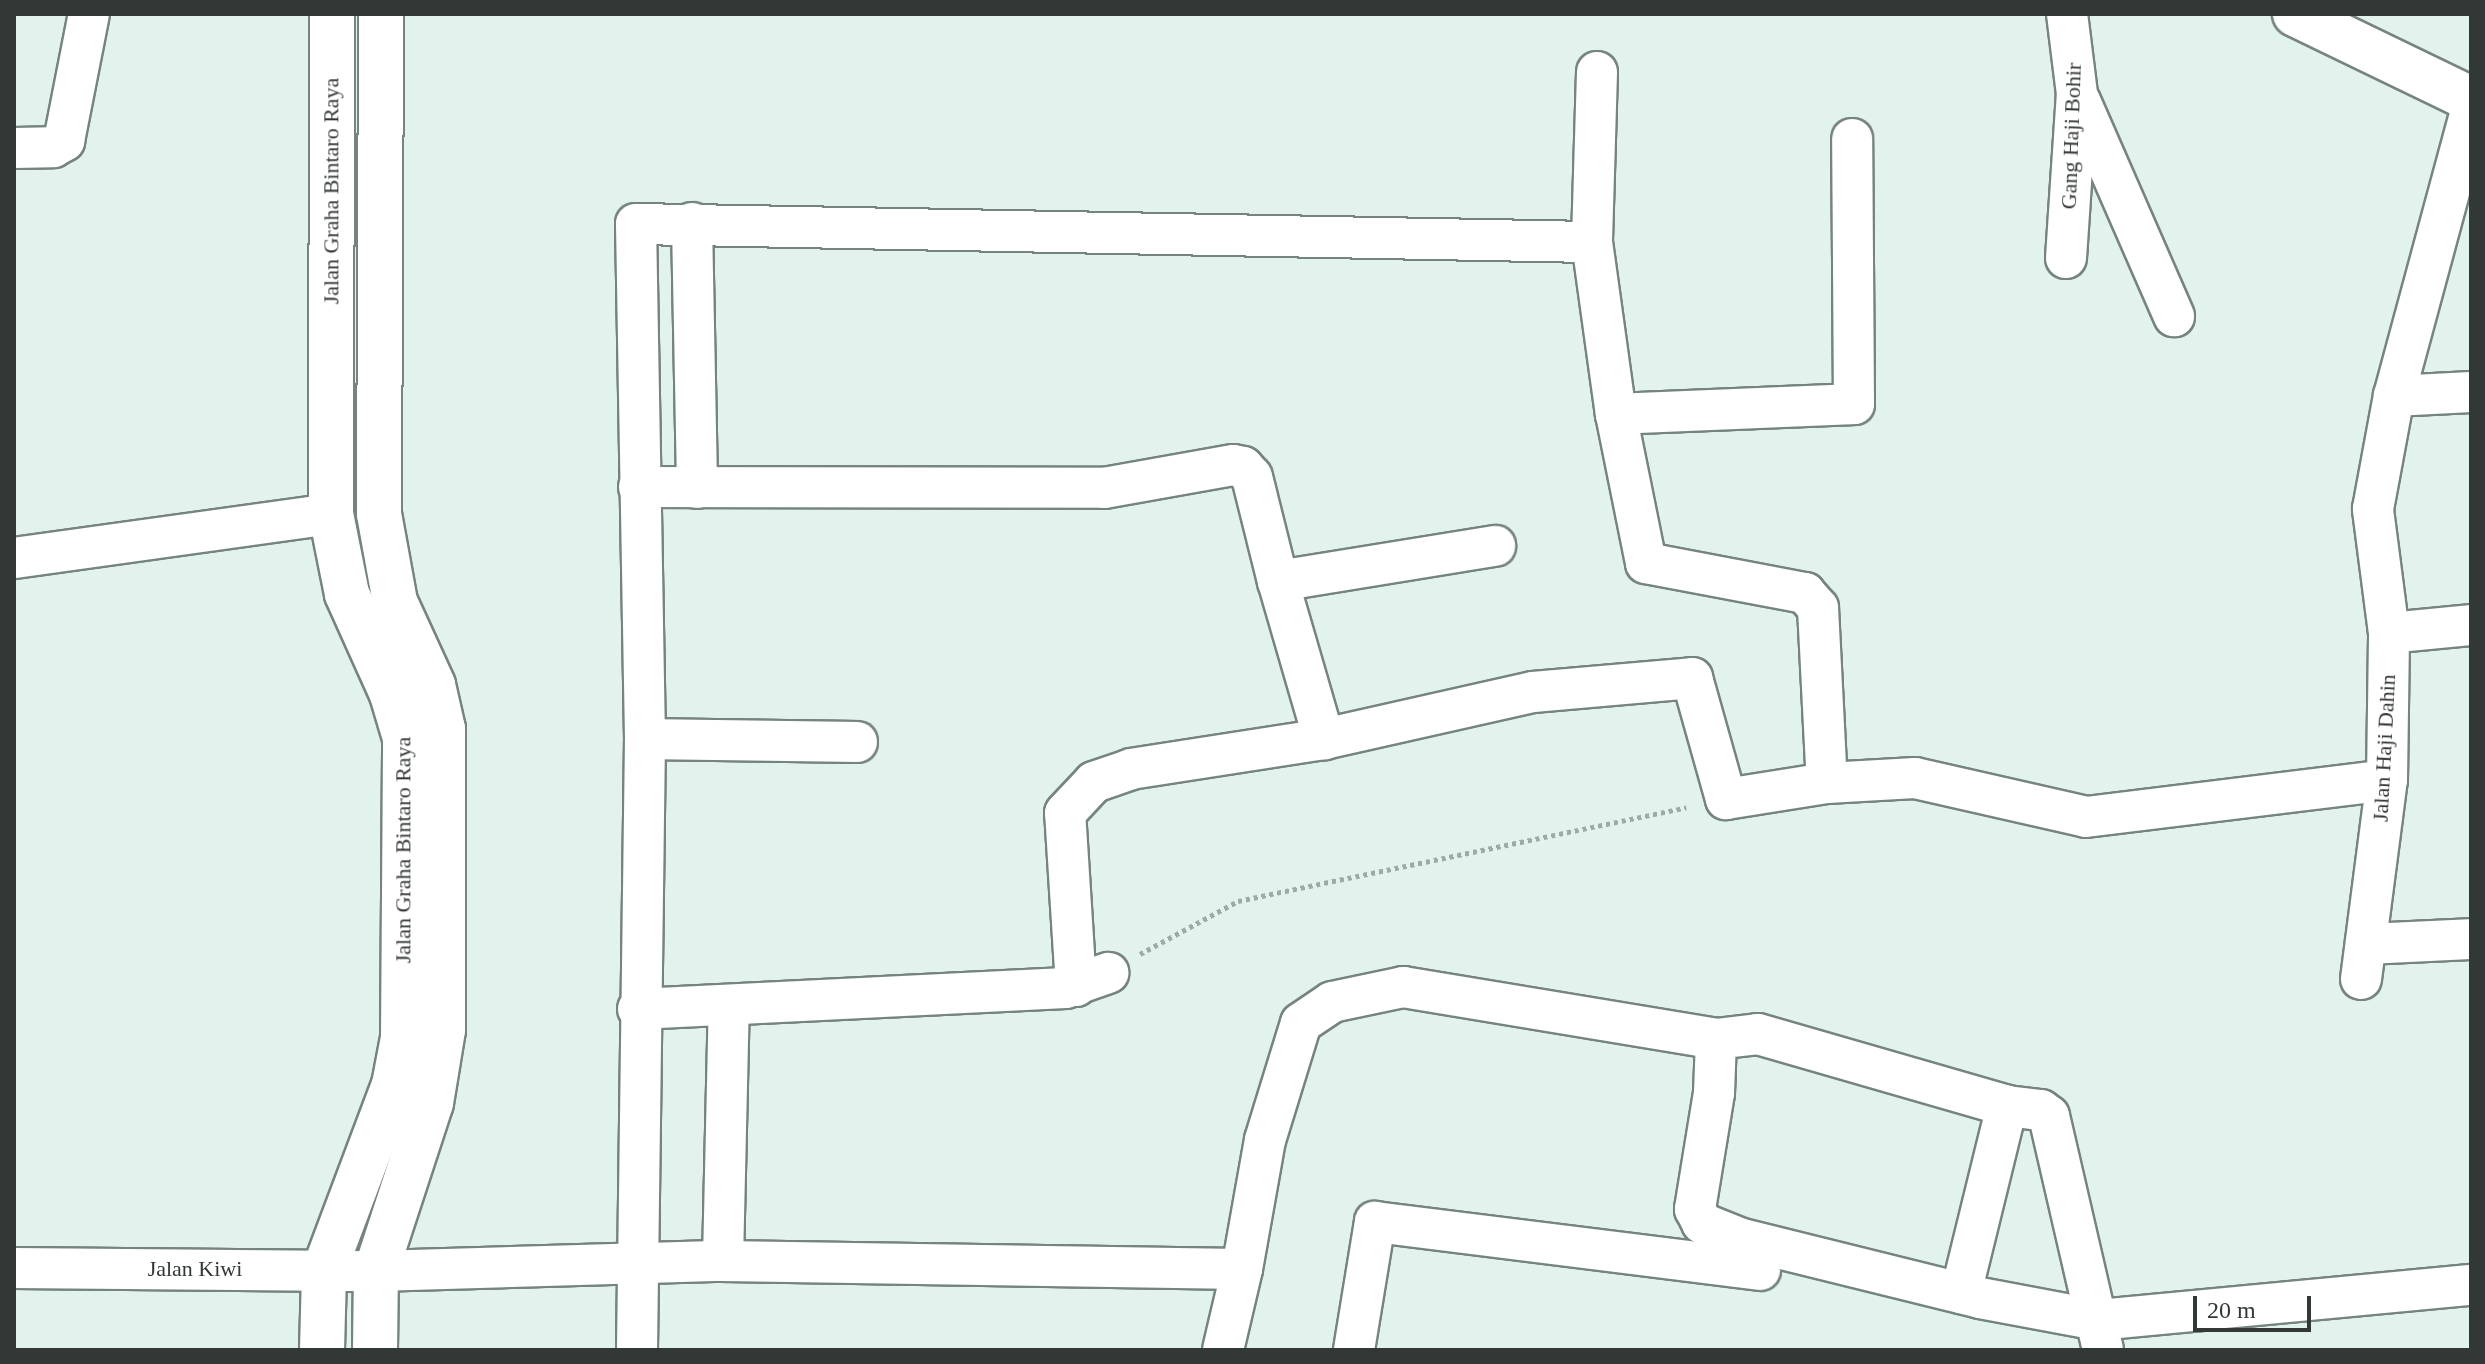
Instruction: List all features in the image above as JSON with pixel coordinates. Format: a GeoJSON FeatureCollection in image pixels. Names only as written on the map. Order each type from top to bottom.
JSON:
{"type":"FeatureCollection","features":[{"type":"Feature","properties":{"kind":"main road","name":"Jalan Graha Bintaro Raya"},"geometry":{"type":"LineString","coordinates":[[322,1350],[324,1271],[394,1085],[403,1006],[405,738],[392,694],[347,594],[331,514],[332,14]]}},
{"type":"Feature","properties":{"kind":"main road","name":"Jalan Graha Bintaro Raya"},"geometry":{"type":"LineString","coordinates":[[375,1350],[376,1271],[431,1103],[443,1030],[443,729],[433,685],[395,602],[379,514],[381,14]]}},
{"type":"Feature","properties":{"kind":"main road"},"geometry":{"type":"LineString","coordinates":[[2295,14],[2345,25],[2471,99]]}},
{"type":"Feature","properties":{"kind":"street"},"geometry":{"type":"LineString","coordinates":[[14,148],[53,147],[64,141],[89,14]]}},
{"type":"Feature","properties":{"kind":"street","name":"Gang Haji Bohir"},"geometry":{"type":"LineString","coordinates":[[2066,258],[2077,94],[2067,14]]}},
{"type":"Feature","properties":{"kind":"street"},"geometry":{"type":"LineString","coordinates":[[1597,72],[1592,242],[1616,414],[1646,563],[1805,593],[1818,608],[1827,783]]}},
{"type":"Feature","properties":{"kind":"street"},"geometry":{"type":"LineString","coordinates":[[2077,94],[2174,316]]}},
{"type":"Feature","properties":{"kind":"street","name":"Jalan Haji Dahin"},"geometry":{"type":"LineString","coordinates":[[2471,111],[2394,396],[2373,509],[2389,633],[2387,780],[2363,962],[2471,939]]}},
{"type":"Feature","properties":{"kind":"street"},"geometry":{"type":"LineString","coordinates":[[1616,414],[1854,404],[1852,139]]}},
{"type":"Feature","properties":{"kind":"street"},"geometry":{"type":"LineString","coordinates":[[637,1350],[638,1009],[645,739],[633,231],[646,221],[1592,242]]}},
{"type":"Feature","properties":{"kind":"street"},"geometry":{"type":"LineString","coordinates":[[692,223],[697,488]]}},
{"type":"Feature","properties":{"kind":"street"},"geometry":{"type":"LineString","coordinates":[[2394,396],[2471,392]]}},
{"type":"Feature","properties":{"kind":"street"},"geometry":{"type":"LineString","coordinates":[[639,487],[1104,488],[1238,465],[1252,477],[1278,581],[1324,739]]}},
{"type":"Feature","properties":{"kind":"street"},"geometry":{"type":"LineString","coordinates":[[14,558],[331,514]]}},
{"type":"Feature","properties":{"kind":"street"},"geometry":{"type":"LineString","coordinates":[[1278,581],[1460,548],[1495,546]]}},
{"type":"Feature","properties":{"kind":"street"},"geometry":{"type":"LineString","coordinates":[[2389,633],[2471,625]]}},
{"type":"Feature","properties":{"kind":"street"},"geometry":{"type":"LineString","coordinates":[[638,1009],[729,1006],[1092,980],[1065,813],[1094,782],[1131,769],[1324,739],[1533,692],[1692,678],[1726,799],[1827,783],[1927,780],[2086,817],[2387,780]]}},
{"type":"Feature","properties":{"kind":"street"},"geometry":{"type":"LineString","coordinates":[[645,739],[857,742]]}},
{"type":"Feature","properties":{"kind":"street"},"geometry":{"type":"LineString","coordinates":[[1223,1350],[1285,1067],[1301,1023],[1332,1002],[1403,987],[1716,1039],[1758,1034],[2007,1106],[2041,1110],[2049,1116],[2100,1335]]}},
{"type":"Feature","properties":{"kind":"street"},"geometry":{"type":"LineString","coordinates":[[723,1261],[729,1006]]}},
{"type":"Feature","properties":{"kind":"street"},"geometry":{"type":"LineString","coordinates":[[1716,1039],[1714,1093],[1695,1182],[1695,1209],[1702,1223],[1742,1239],[1961,1293],[2100,1335],[2471,1285]]}},
{"type":"Feature","properties":{"kind":"street"},"geometry":{"type":"LineString","coordinates":[[1961,1293],[2007,1106]]}},
{"type":"Feature","properties":{"kind":"street"},"geometry":{"type":"LineString","coordinates":[[1354,1350],[1375,1222],[1760,1270]]}},
{"type":"Feature","properties":{"kind":"street","name":"Jalan Kiwi"},"geometry":{"type":"LineString","coordinates":[[14,1268],[376,1271],[723,1261],[1242,1269]]}},
{"type":"Feature","properties":{"kind":"path"},"geometry":{"type":"LineString","coordinates":[[1092,980],[1208,913],[1238,901],[1726,799]]}}]}
